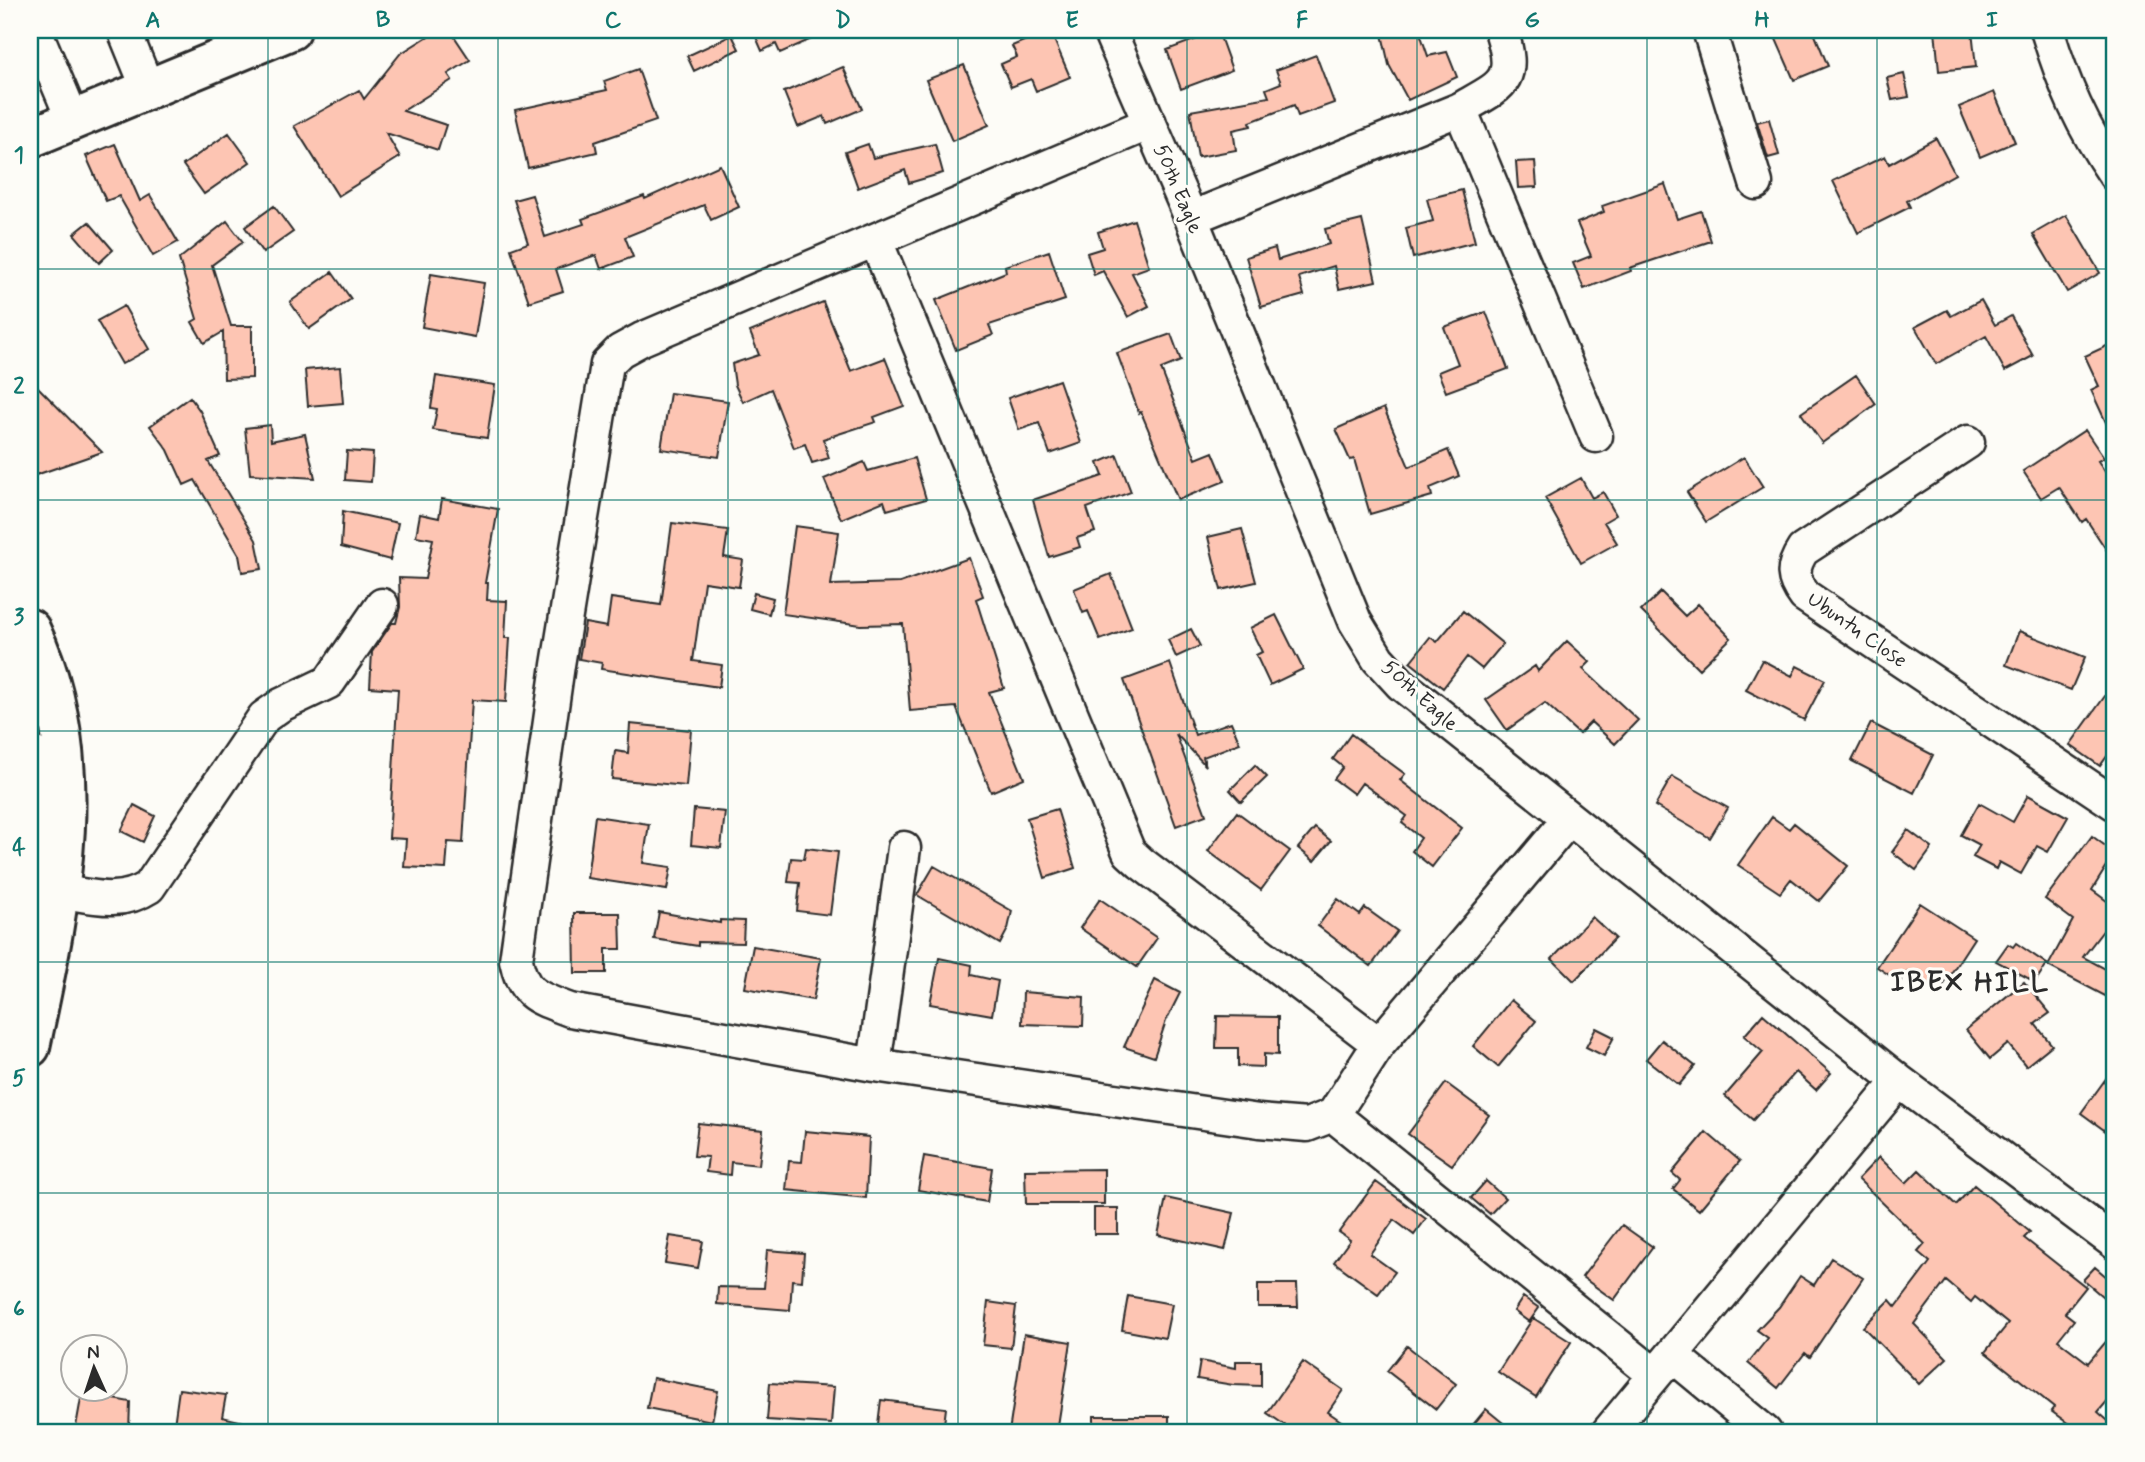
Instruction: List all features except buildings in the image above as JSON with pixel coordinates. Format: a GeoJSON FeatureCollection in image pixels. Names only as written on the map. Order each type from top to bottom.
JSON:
{"type":"FeatureCollection","features":[{"type":"Feature","properties":{"kind":"main road"},"geometry":{"type":"LineString","coordinates":[[30,138],[291,30]]}},
{"type":"Feature","properties":{"kind":"main road"},"geometry":{"type":"LineString","coordinates":[[30,629],[52,685],[63,735],[67,782],[44,890],[30,1047]]}},
{"type":"Feature","properties":{"kind":"street"},"geometry":{"type":"LineString","coordinates":[[35,30],[73,120]]}},
{"type":"Feature","properties":{"kind":"street"},"geometry":{"type":"LineString","coordinates":[[124,30],[148,89]]}},
{"type":"Feature","properties":{"kind":"street","name":"50th Eagle"},"geometry":{"type":"LineString","coordinates":[[1110,30],[1191,218],[1366,642],[1401,684],[1569,819],[1899,1081],[2115,1243]]}},
{"type":"Feature","properties":{"kind":"street"},"geometry":{"type":"LineString","coordinates":[[1191,218],[1460,109],[1503,83],[1509,65],[1500,30]]}},
{"type":"Feature","properties":{"kind":"street"},"geometry":{"type":"LineString","coordinates":[[1709,30],[1756,183]]}},
{"type":"Feature","properties":{"kind":"street"},"geometry":{"type":"LineString","coordinates":[[2047,30],[2066,90],[2088,134],[2115,175]]}},
{"type":"Feature","properties":{"kind":"street"},"geometry":{"type":"LineString","coordinates":[[1460,109],[1596,436]]}},
{"type":"Feature","properties":{"kind":"street"},"geometry":{"type":"LineString","coordinates":[[1150,124],[642,339],[620,351],[607,364],[558,665],[516,960],[520,981],[534,996],[570,1010],[874,1065],[1272,1123],[1307,1125],[1333,1115],[1379,1044],[1569,819]]}},
{"type":"Feature","properties":{"kind":"street"},"geometry":{"type":"LineString","coordinates":[[876,241],[1129,852],[1379,1044]]}},
{"type":"Feature","properties":{"kind":"street","name":"Ubuntu Close"},"geometry":{"type":"LineString","coordinates":[[1968,442],[1803,550],[1793,565],[1795,583],[1805,596],[2115,804]]}},
{"type":"Feature","properties":{"kind":"street"},"geometry":{"type":"LineString","coordinates":[[30,753],[35,754],[46,774],[38,854],[44,890],[120,900],[133,898],[149,887],[264,717],[281,705],[329,682],[382,605]]}},
{"type":"Feature","properties":{"kind":"street"},"geometry":{"type":"LineString","coordinates":[[874,1065],[904,848]]}},
{"type":"Feature","properties":{"kind":"street"},"geometry":{"type":"LineString","coordinates":[[1608,1432],[1899,1081]]}},
{"type":"Feature","properties":{"kind":"street"},"geometry":{"type":"LineString","coordinates":[[1333,1115],[1664,1366],[1765,1432]]}},
{"type":"Feature","properties":{"kind":"district","name":"IBEX HILL"},"geometry":{"type":"Point","coordinates":[1970,983]}}]}
